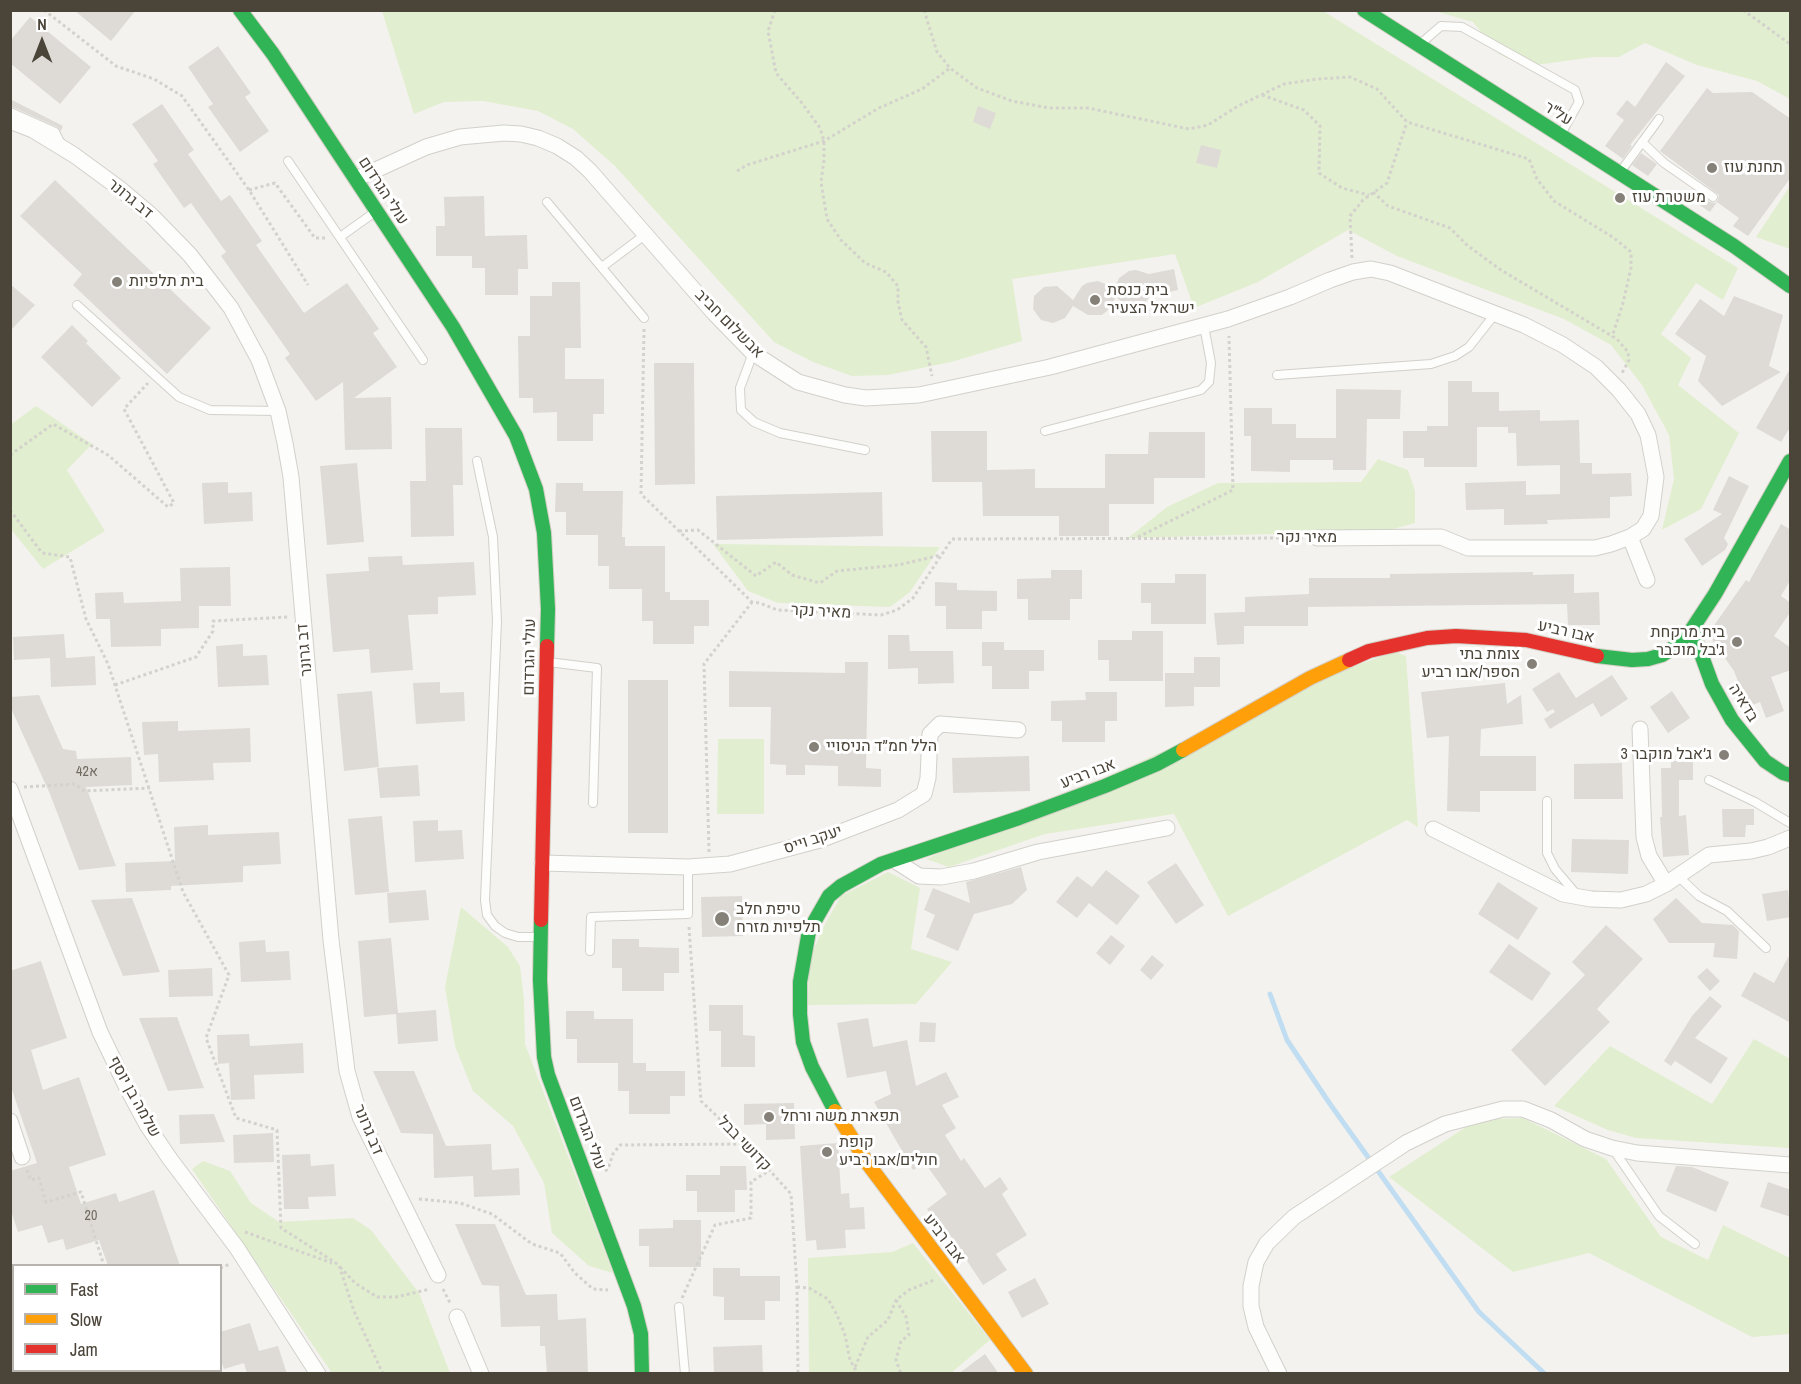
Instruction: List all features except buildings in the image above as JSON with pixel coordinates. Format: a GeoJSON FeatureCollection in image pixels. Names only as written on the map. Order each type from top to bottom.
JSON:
{"type":"FeatureCollection","features":[{"type":"Feature","properties":{"kind":"street","name":"עולי הגרדום"},"geometry":{"type":"LineString","coordinates":[[240,10],[273,54],[459,337],[512,429],[536,489],[544,533],[548,609],[540,980],[544,1057],[548,1075],[629,1292],[641,1334],[642,1374]]}},
{"type":"Feature","properties":{"kind":"street","name":"על\"ר"},"geometry":{"type":"LineString","coordinates":[[1364,10],[1734,246],[1791,286]]}},
{"type":"Feature","properties":{"kind":"street","name":"דב גרונר"},"geometry":{"type":"LineString","coordinates":[[10,121],[33,130],[119,188],[151,215],[190,255],[231,308],[259,360],[278,411],[291,477],[331,940],[346,1071],[360,1117],[440,1281]]}},
{"type":"Feature","properties":{"kind":"street","name":"אבשלום חביב"},"geometry":{"type":"LineString","coordinates":[[356,179],[426,147],[460,137],[504,133],[521,134],[557,146],[576,158],[590,171],[714,313],[753,353],[798,382],[829,392],[866,398],[900,397],[934,392],[1050,367],[1228,319]]}},
{"type":"Feature","properties":{"kind":"street","name":"על\"ר"},"geometry":{"type":"LineString","coordinates":[[1734,246],[1780,263]]}},
{"type":"Feature","properties":{"kind":"street","name":"מאיר נקר"},"geometry":{"type":"LineString","coordinates":[[1228,319],[1353,272],[1371,269],[1390,273],[1524,325],[1563,345],[1596,367],[1611,382],[1638,414],[1648,435],[1656,477],[1651,516],[1643,529],[1630,537],[1595,548],[1468,548],[1441,537],[1317,538]]}},
{"type":"Feature","properties":{"kind":"street","name":"אבו רביע"},"geometry":{"type":"LineString","coordinates":[[1026,1374],[868,1164],[837,1116],[812,1067],[804,1042],[800,1014],[800,982],[809,931],[829,896],[841,886],[881,864],[1030,814],[1157,764],[1310,678],[1368,651],[1427,638],[1456,636],[1526,640],[1607,658],[1632,660],[1662,655],[1676,646],[1692,629],[1715,594],[1791,461]]}},
{"type":"Feature","properties":{"kind":"street"},"geometry":{"type":"LineString","coordinates":[[1630,537],[1647,580]]}},
{"type":"Feature","properties":{"kind":"street","name":"בדאיה"},"geometry":{"type":"LineString","coordinates":[[1692,629],[1712,684],[1732,720],[1765,761],[1783,773],[1791,775]]}},
{"type":"Feature","properties":{"kind":"street","name":"יעקב וייס"},"geometry":{"type":"LineString","coordinates":[[542,863],[688,867],[730,864],[820,840],[898,810],[924,794],[928,778],[930,734],[940,723],[1018,730]]}},
{"type":"Feature","properties":{"kind":"street"},"geometry":{"type":"LineString","coordinates":[[1640,729],[1644,837],[1649,856],[1672,880]]}},
{"type":"Feature","properties":{"kind":"street","name":"שלמה בן יוסף"},"geometry":{"type":"LineString","coordinates":[[16,788],[100,1032],[147,1125],[275,1304],[318,1374]]}},
{"type":"Feature","properties":{"kind":"street"},"geometry":{"type":"LineString","coordinates":[[894,860],[919,876],[941,877],[974,871],[1038,852],[1167,828]]}},
{"type":"Feature","properties":{"kind":"street"},"geometry":{"type":"LineString","coordinates":[[1433,829],[1563,894],[1621,900],[1646,894],[1672,880],[1708,855],[1751,851],[1791,838]]}},
{"type":"Feature","properties":{"kind":"street"},"geometry":{"type":"LineString","coordinates":[[1279,1374],[1256,1327],[1251,1306],[1251,1286],[1256,1262],[1267,1243],[1303,1210],[1420,1134],[1446,1124],[1503,1110],[1523,1110],[1612,1148],[1638,1153],[1791,1165]]}},
{"type":"Feature","properties":{"kind":"street"},"geometry":{"type":"LineString","coordinates":[[10,1120],[22,1157]]}},
{"type":"Feature","properties":{"kind":"street"},"geometry":{"type":"LineString","coordinates":[[457,1317],[481,1374]]}},
{"type":"Feature","properties":{"kind":"lane"},"geometry":{"type":"LineString","coordinates":[[1419,45],[1441,26],[1462,27],[1575,90],[1579,102],[1561,136]]}},
{"type":"Feature","properties":{"kind":"lane"},"geometry":{"type":"LineString","coordinates":[[10,112],[55,132],[63,149]]}},
{"type":"Feature","properties":{"kind":"lane"},"geometry":{"type":"LineString","coordinates":[[1619,173],[1659,119]]}},
{"type":"Feature","properties":{"kind":"lane"},"geometry":{"type":"LineString","coordinates":[[1642,142],[1664,163],[1713,196]]}},
{"type":"Feature","properties":{"kind":"lane"},"geometry":{"type":"LineString","coordinates":[[288,160],[423,360]]}},
{"type":"Feature","properties":{"kind":"lane"},"geometry":{"type":"LineString","coordinates":[[547,202],[644,318]]}},
{"type":"Feature","properties":{"kind":"lane"},"geometry":{"type":"LineString","coordinates":[[340,237],[376,211]]}},
{"type":"Feature","properties":{"kind":"lane"},"geometry":{"type":"LineString","coordinates":[[602,267],[646,234]]}},
{"type":"Feature","properties":{"kind":"lane"},"geometry":{"type":"LineString","coordinates":[[76,305],[179,397],[210,410],[278,411]]}},
{"type":"Feature","properties":{"kind":"lane"},"geometry":{"type":"LineString","coordinates":[[1277,375],[1431,364],[1455,356],[1469,347],[1495,313]]}},
{"type":"Feature","properties":{"kind":"lane"},"geometry":{"type":"LineString","coordinates":[[1045,431],[1201,390],[1209,382],[1211,363],[1204,326]]}},
{"type":"Feature","properties":{"kind":"lane"},"geometry":{"type":"LineString","coordinates":[[753,353],[740,388],[741,410],[754,422],[780,434],[865,450]]}},
{"type":"Feature","properties":{"kind":"lane"},"geometry":{"type":"LineString","coordinates":[[477,461],[493,537],[497,621],[485,900],[487,915],[495,926],[505,933],[518,938],[541,938]]}},
{"type":"Feature","properties":{"kind":"lane"},"geometry":{"type":"LineString","coordinates":[[547,662],[597,668],[593,803]]}},
{"type":"Feature","properties":{"kind":"lane"},"geometry":{"type":"LineString","coordinates":[[1708,780],[1755,802],[1791,823]]}},
{"type":"Feature","properties":{"kind":"lane"},"geometry":{"type":"LineString","coordinates":[[1547,801],[1547,853],[1555,868],[1578,896]]}},
{"type":"Feature","properties":{"kind":"lane"},"geometry":{"type":"LineString","coordinates":[[590,951],[591,916],[688,914],[688,867]]}},
{"type":"Feature","properties":{"kind":"lane"},"geometry":{"type":"LineString","coordinates":[[1672,880],[1727,911],[1766,948]]}},
{"type":"Feature","properties":{"kind":"lane"},"geometry":{"type":"LineString","coordinates":[[1612,1148],[1659,1216],[1695,1244]]}},
{"type":"Feature","properties":{"kind":"lane"},"geometry":{"type":"LineString","coordinates":[[679,1307],[685,1374]]}},
{"type":"Feature","properties":{"kind":"path"},"geometry":{"type":"LineString","coordinates":[[44,10],[116,66],[154,79],[182,96],[249,190],[308,285]]}},
{"type":"Feature","properties":{"kind":"path"},"geometry":{"type":"LineString","coordinates":[[775,10],[768,32],[776,73],[808,111],[820,128],[824,141],[821,182],[827,219],[840,240],[865,263],[886,272],[898,286],[898,302],[902,320],[926,346],[934,392]]}},
{"type":"Feature","properties":{"kind":"path"},"geometry":{"type":"LineString","coordinates":[[924,10],[937,52],[950,68],[977,88],[1012,101],[1049,108],[1088,108],[1189,129],[1208,125],[1284,84],[1350,77],[1377,89],[1407,122],[1529,159],[1537,179],[1554,201],[1614,238],[1631,252],[1631,268],[1612,337]]}},
{"type":"Feature","properties":{"kind":"path"},"geometry":{"type":"LineString","coordinates":[[1743,10],[1791,44]]}},
{"type":"Feature","properties":{"kind":"path"},"geometry":{"type":"LineString","coordinates":[[737,171],[747,165],[824,141],[879,108],[922,89],[950,68]]}},
{"type":"Feature","properties":{"kind":"path"},"geometry":{"type":"LineString","coordinates":[[1262,95],[1304,110],[1320,126],[1319,173],[1342,188],[1371,193],[1388,206],[1450,228],[1468,246],[1501,270],[1612,337],[1628,352],[1629,360],[1624,371],[1611,382]]}},
{"type":"Feature","properties":{"kind":"path"},"geometry":{"type":"LineString","coordinates":[[1353,272],[1350,216],[1371,193],[1387,183],[1407,122]]}},
{"type":"Feature","properties":{"kind":"path"},"geometry":{"type":"LineString","coordinates":[[249,190],[275,183],[315,238],[340,237]]}},
{"type":"Feature","properties":{"kind":"path","name":"מאיר נקר"},"geometry":{"type":"LineString","coordinates":[[644,318],[641,494],[752,602],[777,610],[881,615],[897,610],[913,598],[952,539],[1317,538]]}},
{"type":"Feature","properties":{"kind":"path"},"geometry":{"type":"LineString","coordinates":[[1134,538],[1233,490],[1228,319]]}},
{"type":"Feature","properties":{"kind":"path"},"geometry":{"type":"LineString","coordinates":[[10,455],[53,424],[108,455],[168,507],[174,503],[124,409],[155,375]]}},
{"type":"Feature","properties":{"kind":"path"},"geometry":{"type":"LineString","coordinates":[[10,510],[42,554],[70,557],[87,619],[108,664],[183,892],[229,975],[206,1038],[237,1118],[277,1130],[281,1228],[339,1265],[355,1283],[377,1297],[396,1297],[440,1281],[457,1317]]}},
{"type":"Feature","properties":{"kind":"path"},"geometry":{"type":"LineString","coordinates":[[679,531],[698,530],[756,576],[776,562],[792,575],[820,583],[837,571],[898,565],[941,555]]}},
{"type":"Feature","properties":{"kind":"path"},"geometry":{"type":"LineString","coordinates":[[709,865],[704,664],[752,602]]}},
{"type":"Feature","properties":{"kind":"path"},"geometry":{"type":"LineString","coordinates":[[115,686],[196,657],[213,631],[213,621],[302,617]]}},
{"type":"Feature","properties":{"kind":"path"},"geometry":{"type":"LineString","coordinates":[[16,788],[75,784],[84,791],[150,788]]}},
{"type":"Feature","properties":{"kind":"path","name":"קדושי בבל"},"geometry":{"type":"LineString","coordinates":[[688,914],[701,1101],[746,1144],[791,1194],[797,1287],[798,1374]]}},
{"type":"Feature","properties":{"kind":"path"},"geometry":{"type":"LineString","coordinates":[[588,1181],[608,1169],[613,1154],[620,1145],[746,1144]]}},
{"type":"Feature","properties":{"kind":"path"},"geometry":{"type":"LineString","coordinates":[[22,1157],[31,1180],[39,1178],[46,1202],[81,1192],[103,1264]]}},
{"type":"Feature","properties":{"kind":"path"},"geometry":{"type":"LineString","coordinates":[[679,1307],[715,1225],[751,1218],[751,1182],[770,1170]]}},
{"type":"Feature","properties":{"kind":"path"},"geometry":{"type":"LineString","coordinates":[[399,1198],[460,1203],[492,1214],[532,1244],[560,1253],[574,1273],[593,1289],[629,1292]]}},
{"type":"Feature","properties":{"kind":"path"},"geometry":{"type":"LineString","coordinates":[[218,1222],[339,1265]]}},
{"type":"Feature","properties":{"kind":"path"},"geometry":{"type":"LineString","coordinates":[[339,1265],[354,1311],[383,1374]]}},
{"type":"Feature","properties":{"kind":"path"},"geometry":{"type":"LineString","coordinates":[[855,1367],[868,1337],[888,1320],[896,1300],[909,1290],[949,1272]]}},
{"type":"Feature","properties":{"kind":"path"},"geometry":{"type":"LineString","coordinates":[[797,1287],[809,1288],[828,1299],[841,1325],[850,1360],[858,1374]]}},
{"type":"Feature","properties":{"kind":"path"},"geometry":{"type":"LineString","coordinates":[[896,1300],[906,1317],[909,1335],[901,1341],[896,1360],[901,1374]]}},
{"type":"Feature","properties":{"kind":"green space"},"geometry":{"type":"Polygon","coordinates":[[[382,11],[1323,11],[1738,268],[1723,300],[1696,283],[1661,334],[1691,358],[1678,385],[1739,433],[1701,509],[1662,530],[1674,479],[1669,435],[1642,385],[1611,345],[1564,319],[1397,256],[1348,230],[1258,282],[1194,308],[1175,254],[1012,279],[1022,341],[951,362],[888,375],[852,376],[813,362],[774,342],[615,166],[573,129],[538,111],[483,101],[444,102],[414,114],[382,11]]]}},
{"type":"Feature","properties":{"kind":"green space"},"geometry":{"type":"Polygon","coordinates":[[[1435,11],[1790,11],[1790,99],[1757,81],[1697,65],[1645,43],[1619,57],[1594,57],[1536,65],[1509,59],[1499,54],[1473,22],[1435,11]]]}},
{"type":"Feature","properties":{"kind":"green space"},"geometry":{"type":"Polygon","coordinates":[[[1790,186],[1790,249],[1756,237],[1790,186]]]}},
{"type":"Feature","properties":{"kind":"green space"},"geometry":{"type":"Polygon","coordinates":[[[36,406],[92,444],[67,470],[105,531],[43,569],[10,528],[11,421],[13,423],[36,406]]]}},
{"type":"Feature","properties":{"kind":"green space"},"geometry":{"type":"Polygon","coordinates":[[[1378,459],[1408,470],[1415,491],[1415,523],[1386,531],[1128,538],[1167,507],[1218,483],[1361,482],[1378,459]]]}},
{"type":"Feature","properties":{"kind":"green space"},"geometry":{"type":"Polygon","coordinates":[[[713,544],[940,547],[910,592],[890,607],[778,603],[748,591],[713,544]]]}},
{"type":"Feature","properties":{"kind":"green space"},"geometry":{"type":"Polygon","coordinates":[[[1395,652],[1406,656],[1418,827],[1407,820],[1228,916],[1174,814],[1045,834],[949,867],[926,859],[1337,672],[1395,652]]]}},
{"type":"Feature","properties":{"kind":"green space"},"geometry":{"type":"Polygon","coordinates":[[[718,739],[764,739],[764,814],[717,814],[718,739]]]}},
{"type":"Feature","properties":{"kind":"green space"},"geometry":{"type":"Polygon","coordinates":[[[888,872],[920,888],[911,949],[952,962],[916,1004],[808,1005],[809,960],[841,896],[888,872]]]}},
{"type":"Feature","properties":{"kind":"green space"},"geometry":{"type":"Polygon","coordinates":[[[461,907],[508,947],[520,966],[524,1000],[525,1044],[613,1273],[589,1266],[552,1233],[544,1183],[513,1126],[473,1091],[455,1046],[445,987],[461,907]]]}},
{"type":"Feature","properties":{"kind":"green space"},"geometry":{"type":"Polygon","coordinates":[[[1754,1039],[1790,1059],[1790,1148],[1636,1138],[1608,1130],[1554,1106],[1610,1046],[1712,1104],[1754,1039]]]}},
{"type":"Feature","properties":{"kind":"green space"},"geometry":{"type":"Polygon","coordinates":[[[1523,1118],[1606,1159],[1661,1237],[1708,1260],[1723,1225],[1790,1258],[1790,1334],[1752,1337],[1589,1253],[1513,1272],[1389,1177],[1466,1127],[1495,1119],[1523,1118]]]}},
{"type":"Feature","properties":{"kind":"green space"},"geometry":{"type":"Polygon","coordinates":[[[203,1161],[230,1171],[251,1203],[279,1222],[353,1218],[371,1230],[419,1293],[450,1373],[332,1373],[192,1169],[203,1161]]]}},
{"type":"Feature","properties":{"kind":"green space"},"geometry":{"type":"Polygon","coordinates":[[[913,1243],[990,1340],[951,1373],[809,1373],[808,1258],[892,1252],[913,1243]]]}},
{"type":"Feature","properties":{"kind":"waterway"},"geometry":{"type":"LineString","coordinates":[[1270,994],[1287,1040],[1479,1312],[1545,1374]]}},
{"type":"Feature","properties":{"kind":"traffic: fast"},"geometry":{"type":"LineString","coordinates":[[240,10],[273,54],[453,327],[516,436],[536,489],[544,533],[548,609],[547,646]]}},
{"type":"Feature","properties":{"kind":"traffic: fast"},"geometry":{"type":"LineString","coordinates":[[1364,10],[1734,246],[1790,286]]}},
{"type":"Feature","properties":{"kind":"traffic: fast"},"geometry":{"type":"LineString","coordinates":[[1597,656],[1632,660],[1648,659],[1662,655],[1676,646],[1692,629],[1715,594],[1790,461]]}},
{"type":"Feature","properties":{"kind":"traffic: fast"},"geometry":{"type":"LineString","coordinates":[[1692,629],[1712,684],[1732,720],[1765,761],[1790,775]]}},
{"type":"Feature","properties":{"kind":"traffic: fast"},"geometry":{"type":"LineString","coordinates":[[835,1111],[812,1067],[803,1042],[800,1014],[800,982],[809,931],[829,896],[841,886],[881,864],[1019,818],[1105,786],[1157,764],[1183,750]]}},
{"type":"Feature","properties":{"kind":"traffic: fast"},"geometry":{"type":"LineString","coordinates":[[541,920],[540,980],[544,1057],[548,1075],[634,1306],[641,1334],[642,1374]]}},
{"type":"Feature","properties":{"kind":"traffic: slow"},"geometry":{"type":"LineString","coordinates":[[1183,750],[1310,678],[1349,660]]}},
{"type":"Feature","properties":{"kind":"traffic: slow"},"geometry":{"type":"LineString","coordinates":[[835,1111],[868,1164],[1026,1374]]}},
{"type":"Feature","properties":{"kind":"traffic: jam"},"geometry":{"type":"LineString","coordinates":[[1349,660],[1369,651],[1427,638],[1456,636],[1526,640],[1597,656]]}},
{"type":"Feature","properties":{"kind":"traffic: jam"},"geometry":{"type":"LineString","coordinates":[[541,920],[547,646]]}},
{"type":"Feature","properties":{"kind":"place","name":"תחנת עוז"},"geometry":{"type":"Point","coordinates":[1712,168]}},
{"type":"Feature","properties":{"kind":"place","name":"משטרת עוז"},"geometry":{"type":"Point","coordinates":[1620,198]}},
{"type":"Feature","properties":{"kind":"place","name":"בית תלפיות"},"geometry":{"type":"Point","coordinates":[117,282]}},
{"type":"Feature","properties":{"kind":"place","name":"בית כנסת ישראל הצעיר"},"geometry":{"type":"Point","coordinates":[1095,300]}},
{"type":"Feature","properties":{"kind":"place","name":"בית מרקחת ג'בל מוכבר"},"geometry":{"type":"Point","coordinates":[1737,642]}},
{"type":"Feature","properties":{"kind":"place","name":"צומת בתי הספר/אבו רביע"},"geometry":{"type":"Point","coordinates":[1532,664]}},
{"type":"Feature","properties":{"kind":"place","name":"הלל חמ״ד הניסויי"},"geometry":{"type":"Point","coordinates":[814,747]}},
{"type":"Feature","properties":{"kind":"place","name":"ג׳אבל מוקבר 3"},"geometry":{"type":"Point","coordinates":[1724,755]}},
{"type":"Feature","properties":{"kind":"place","name":"טיפת חלב תלפיות מזרח"},"geometry":{"type":"Point","coordinates":[722,919]}},
{"type":"Feature","properties":{"kind":"place","name":"תפארת משה ורחל"},"geometry":{"type":"Point","coordinates":[769,1117]}},
{"type":"Feature","properties":{"kind":"place","name":"קופת חולים/אבו רביע"},"geometry":{"type":"Point","coordinates":[827,1152]}}]}
